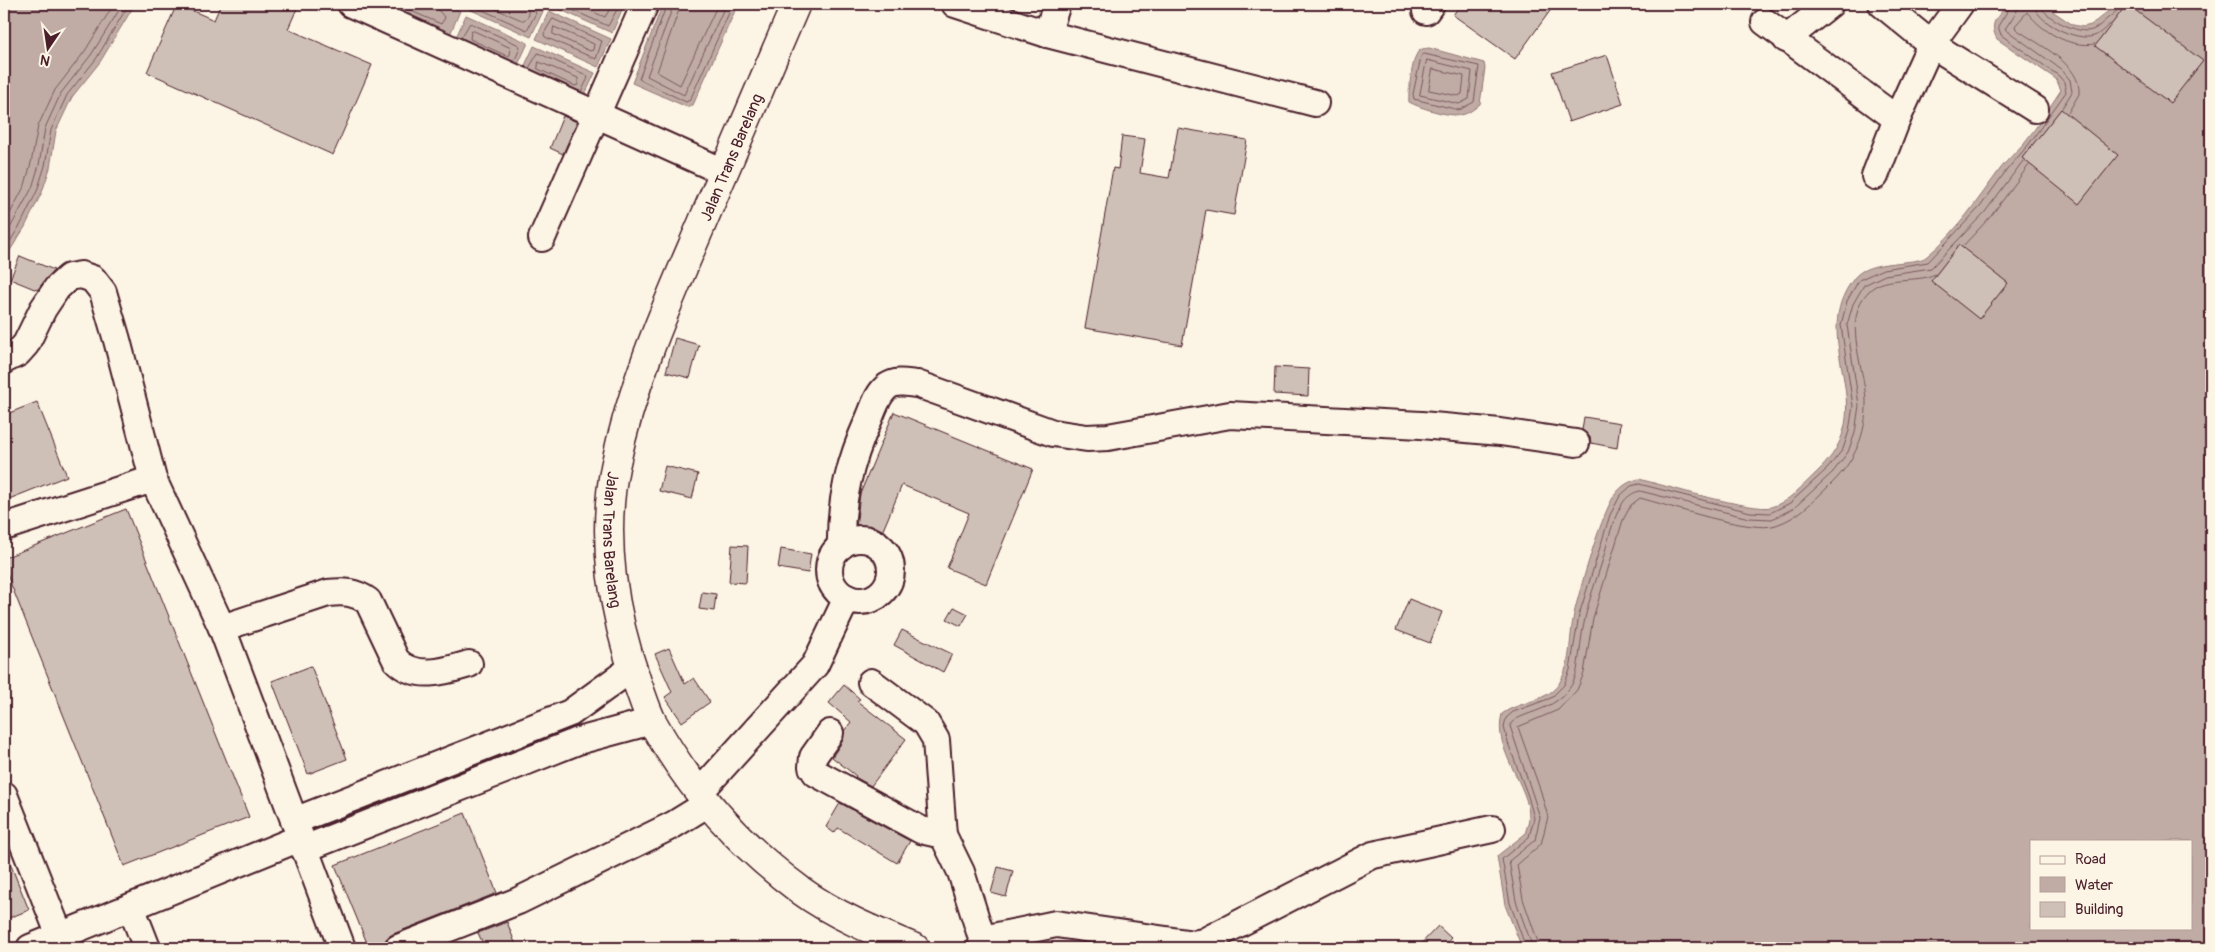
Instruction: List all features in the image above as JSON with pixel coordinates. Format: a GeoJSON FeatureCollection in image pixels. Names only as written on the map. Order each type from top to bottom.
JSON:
{"type":"FeatureCollection","features":[{"type":"Feature","properties":{"kind":"highway","name":"Jalan Trans Barelang"},"geometry":{"type":"LineString","coordinates":[[796,4],[652,342],[630,402],[614,470],[609,533],[611,570],[618,618],[632,668],[652,721],[677,762],[703,798],[756,853],[802,891],[852,920],[915,948]]}},
{"type":"Feature","properties":{"kind":"street"},"geometry":{"type":"LineString","coordinates":[[351,4],[724,172]]}},
{"type":"Feature","properties":{"kind":"street"},"geometry":{"type":"LineString","coordinates":[[542,238],[645,4]]}},
{"type":"Feature","properties":{"kind":"street"},"geometry":{"type":"LineString","coordinates":[[955,4],[1047,34],[1315,104]]}},
{"type":"Feature","properties":{"kind":"street"},"geometry":{"type":"LineString","coordinates":[[1047,34],[1057,4]]}},
{"type":"Feature","properties":{"kind":"street"},"geometry":{"type":"LineString","coordinates":[[1786,39],[1830,4]]}},
{"type":"Feature","properties":{"kind":"street"},"geometry":{"type":"LineString","coordinates":[[1882,4],[1931,44],[2035,110]]}},
{"type":"Feature","properties":{"kind":"street"},"geometry":{"type":"LineString","coordinates":[[1875,176],[1897,119],[1931,44],[1960,4]]}},
{"type":"Feature","properties":{"kind":"street"},"geometry":{"type":"LineString","coordinates":[[1765,22],[1897,119]]}},
{"type":"Feature","properties":{"kind":"street"},"geometry":{"type":"LineString","coordinates":[[4,360],[18,352],[26,344],[43,309],[57,288],[69,277],[82,275],[93,279],[103,292],[153,479],[222,628],[342,948]]}},
{"type":"Feature","properties":{"kind":"street"},"geometry":{"type":"LineString","coordinates":[[841,546],[840,518],[843,494],[854,452],[880,393],[889,385],[902,382],[917,384],[1053,433],[1077,437],[1108,437],[1230,415],[1437,427],[1576,443]]}},
{"type":"Feature","properties":{"kind":"street"},"geometry":{"type":"LineString","coordinates":[[4,527],[153,479]]}},
{"type":"Feature","properties":{"kind":"street"},"geometry":{"type":"LineString","coordinates":[[850,540],[872,541],[880,546],[890,562],[889,582],[877,596],[868,600],[847,598],[832,584],[829,574],[832,558],[841,546],[850,540]]}},
{"type":"Feature","properties":{"kind":"street"},"geometry":{"type":"LineString","coordinates":[[222,628],[328,593],[346,591],[360,596],[368,602],[396,660],[401,665],[425,673],[439,673],[469,664]]}},
{"type":"Feature","properties":{"kind":"street"},"geometry":{"type":"LineString","coordinates":[[398,948],[518,901],[673,825],[703,798],[815,665],[847,598]]}},
{"type":"Feature","properties":{"kind":"street"},"geometry":{"type":"LineString","coordinates":[[30,948],[299,836],[570,713],[632,668]]}},
{"type":"Feature","properties":{"kind":"street"},"geometry":{"type":"LineString","coordinates":[[871,682],[926,723],[936,740],[943,835],[962,872],[984,944],[1056,924],[1194,944],[1203,942],[1373,855],[1492,829]]}},
{"type":"Feature","properties":{"kind":"street"},"geometry":{"type":"LineString","coordinates":[[570,713],[578,741]]}},
{"type":"Feature","properties":{"kind":"street"},"geometry":{"type":"LineString","coordinates":[[299,836],[578,741],[652,721]]}},
{"type":"Feature","properties":{"kind":"street"},"geometry":{"type":"LineString","coordinates":[[830,733],[813,758],[812,767],[816,773],[921,830],[943,835]]}},
{"type":"Feature","properties":{"kind":"street"},"geometry":{"type":"LineString","coordinates":[[4,795],[60,936]]}},
{"type":"Feature","properties":{"kind":"street"},"geometry":{"type":"LineString","coordinates":[[131,907],[147,948]]}},
{"type":"Feature","properties":{"kind":"water"},"geometry":{"type":"Polygon","coordinates":[[[4,4],[135,4],[100,62],[72,97],[56,131],[50,168],[42,192],[25,227],[4,260],[4,4]]]}},
{"type":"Feature","properties":{"kind":"water"},"geometry":{"type":"Polygon","coordinates":[[[390,4],[444,4],[460,11],[448,39],[386,13],[390,4]]]}},
{"type":"Feature","properties":{"kind":"water"},"geometry":{"type":"Polygon","coordinates":[[[472,4],[532,4],[544,9],[531,37],[469,9],[472,4]]]}},
{"type":"Feature","properties":{"kind":"water"},"geometry":{"type":"Polygon","coordinates":[[[551,4],[622,4],[624,5],[612,33],[551,4]]]}},
{"type":"Feature","properties":{"kind":"water"},"geometry":{"type":"Polygon","coordinates":[[[663,4],[738,4],[693,105],[687,107],[632,83],[663,4]]]}},
{"type":"Feature","properties":{"kind":"water"},"geometry":{"type":"Polygon","coordinates":[[[2008,4],[2042,4],[2073,25],[2083,27],[2091,25],[2117,4],[2211,4],[2211,948],[1522,948],[1505,905],[1497,856],[1525,834],[1529,822],[1528,806],[1502,741],[1500,728],[1502,714],[1549,694],[1560,682],[1567,666],[1572,622],[1592,550],[1611,501],[1622,487],[1639,479],[1746,506],[1771,507],[1778,505],[1795,493],[1816,473],[1836,448],[1845,424],[1846,399],[1837,326],[1841,301],[1855,277],[1871,267],[1913,261],[1926,257],[1948,237],[2001,168],[2029,137],[2061,90],[2056,79],[1997,39],[1994,33],[1994,24],[2008,4]]]}},
{"type":"Feature","properties":{"kind":"water"},"geometry":{"type":"Polygon","coordinates":[[[549,11],[611,39],[598,67],[536,39],[549,11]]]}},
{"type":"Feature","properties":{"kind":"water"},"geometry":{"type":"Polygon","coordinates":[[[466,15],[528,43],[515,71],[453,44],[466,15]]]}},
{"type":"Feature","properties":{"kind":"water"},"geometry":{"type":"Polygon","coordinates":[[[534,46],[595,73],[582,101],[521,74],[534,46]]]}},
{"type":"Feature","properties":{"kind":"water"},"geometry":{"type":"Polygon","coordinates":[[[1429,48],[1484,63],[1480,104],[1473,110],[1462,115],[1454,115],[1420,107],[1409,102],[1411,76],[1416,56],[1420,50],[1429,48]]]}},
{"type":"Feature","properties":{"kind":"building"},"geometry":{"type":"Polygon","coordinates":[[[177,4],[214,20],[221,4],[299,4],[288,29],[372,65],[333,155],[147,72],[177,4]]]}},
{"type":"Feature","properties":{"kind":"building"},"geometry":{"type":"Polygon","coordinates":[[[1461,4],[1555,4],[1515,59],[1453,15],[1461,4]]]}},
{"type":"Feature","properties":{"kind":"building"},"geometry":{"type":"Polygon","coordinates":[[[2127,4],[2203,61],[2170,103],[2095,46],[2127,4]]]}},
{"type":"Feature","properties":{"kind":"building"},"geometry":{"type":"Polygon","coordinates":[[[1607,55],[1623,104],[1569,122],[1552,72],[1607,55]]]}},
{"type":"Feature","properties":{"kind":"building"},"geometry":{"type":"Polygon","coordinates":[[[2061,109],[2118,155],[2079,204],[2022,158],[2061,109]]]}},
{"type":"Feature","properties":{"kind":"building"},"geometry":{"type":"Polygon","coordinates":[[[563,116],[577,122],[563,154],[550,148],[563,116]]]}},
{"type":"Feature","properties":{"kind":"building"},"geometry":{"type":"Polygon","coordinates":[[[1178,128],[1247,140],[1234,215],[1206,210],[1182,345],[1085,328],[1113,168],[1118,169],[1122,136],[1145,139],[1140,173],[1169,178],[1178,128]]]}},
{"type":"Feature","properties":{"kind":"building"},"geometry":{"type":"Polygon","coordinates":[[[1959,245],[2008,283],[1979,319],[1931,281],[1959,245]]]}},
{"type":"Feature","properties":{"kind":"building"},"geometry":{"type":"Polygon","coordinates":[[[20,256],[54,270],[37,290],[10,279],[20,256]]]}},
{"type":"Feature","properties":{"kind":"building"},"geometry":{"type":"Polygon","coordinates":[[[675,338],[699,345],[690,378],[666,372],[675,338]]]}},
{"type":"Feature","properties":{"kind":"building"},"geometry":{"type":"Polygon","coordinates":[[[1275,367],[1309,369],[1308,396],[1274,394],[1275,367]]]}},
{"type":"Feature","properties":{"kind":"building"},"geometry":{"type":"Polygon","coordinates":[[[37,402],[67,476],[4,501],[4,415],[37,402]]]}},
{"type":"Feature","properties":{"kind":"building"},"geometry":{"type":"Polygon","coordinates":[[[894,412],[1033,469],[986,584],[947,568],[969,513],[902,485],[880,537],[856,527],[860,494],[894,412]]]}},
{"type":"Feature","properties":{"kind":"building"},"geometry":{"type":"Polygon","coordinates":[[[1584,417],[1620,423],[1617,448],[1591,443],[1590,437],[1582,430],[1584,417]]]}},
{"type":"Feature","properties":{"kind":"building"},"geometry":{"type":"Polygon","coordinates":[[[665,466],[698,474],[692,499],[659,491],[665,466]]]}},
{"type":"Feature","properties":{"kind":"building"},"geometry":{"type":"Polygon","coordinates":[[[126,509],[249,817],[124,866],[4,567],[4,558],[126,509]]]}},
{"type":"Feature","properties":{"kind":"building"},"geometry":{"type":"Polygon","coordinates":[[[732,545],[748,546],[746,583],[729,582],[732,545]]]}},
{"type":"Feature","properties":{"kind":"building"},"geometry":{"type":"Polygon","coordinates":[[[781,549],[811,554],[808,573],[778,568],[781,549]]]}},
{"type":"Feature","properties":{"kind":"building"},"geometry":{"type":"Polygon","coordinates":[[[702,592],[716,594],[714,611],[699,609],[702,592]]]}},
{"type":"Feature","properties":{"kind":"building"},"geometry":{"type":"Polygon","coordinates":[[[1409,599],[1442,612],[1430,643],[1396,630],[1409,599]]]}},
{"type":"Feature","properties":{"kind":"building"},"geometry":{"type":"Polygon","coordinates":[[[954,607],[968,614],[961,626],[947,619],[954,607]]]}},
{"type":"Feature","properties":{"kind":"building"},"geometry":{"type":"Polygon","coordinates":[[[902,630],[952,654],[943,672],[894,645],[902,630]]]}},
{"type":"Feature","properties":{"kind":"building"},"geometry":{"type":"Polygon","coordinates":[[[669,648],[685,684],[694,678],[710,702],[682,722],[665,697],[672,692],[655,654],[669,648]]]}},
{"type":"Feature","properties":{"kind":"building"},"geometry":{"type":"Polygon","coordinates":[[[311,666],[347,759],[308,774],[272,681],[311,666]]]}},
{"type":"Feature","properties":{"kind":"building"},"geometry":{"type":"Polygon","coordinates":[[[844,685],[860,699],[857,701],[906,739],[871,786],[855,777],[832,757],[842,742],[844,731],[851,722],[829,703],[844,685]]]}},
{"type":"Feature","properties":{"kind":"building"},"geometry":{"type":"Polygon","coordinates":[[[840,803],[910,841],[897,863],[838,828],[834,833],[826,827],[840,803]]]}},
{"type":"Feature","properties":{"kind":"building"},"geometry":{"type":"Polygon","coordinates":[[[465,813],[497,893],[393,934],[386,939],[383,947],[369,948],[335,865],[465,813]]]}},
{"type":"Feature","properties":{"kind":"building"},"geometry":{"type":"Polygon","coordinates":[[[4,848],[29,910],[4,920],[4,848]]]}},
{"type":"Feature","properties":{"kind":"building"},"geometry":{"type":"Polygon","coordinates":[[[998,867],[1013,871],[1006,897],[991,893],[998,867]]]}},
{"type":"Feature","properties":{"kind":"building"},"geometry":{"type":"Polygon","coordinates":[[[507,922],[517,948],[485,948],[478,933],[507,922]]]}},
{"type":"Feature","properties":{"kind":"building"},"geometry":{"type":"Polygon","coordinates":[[[1438,926],[1451,938],[1442,948],[1417,948],[1438,926]]]}}]}
